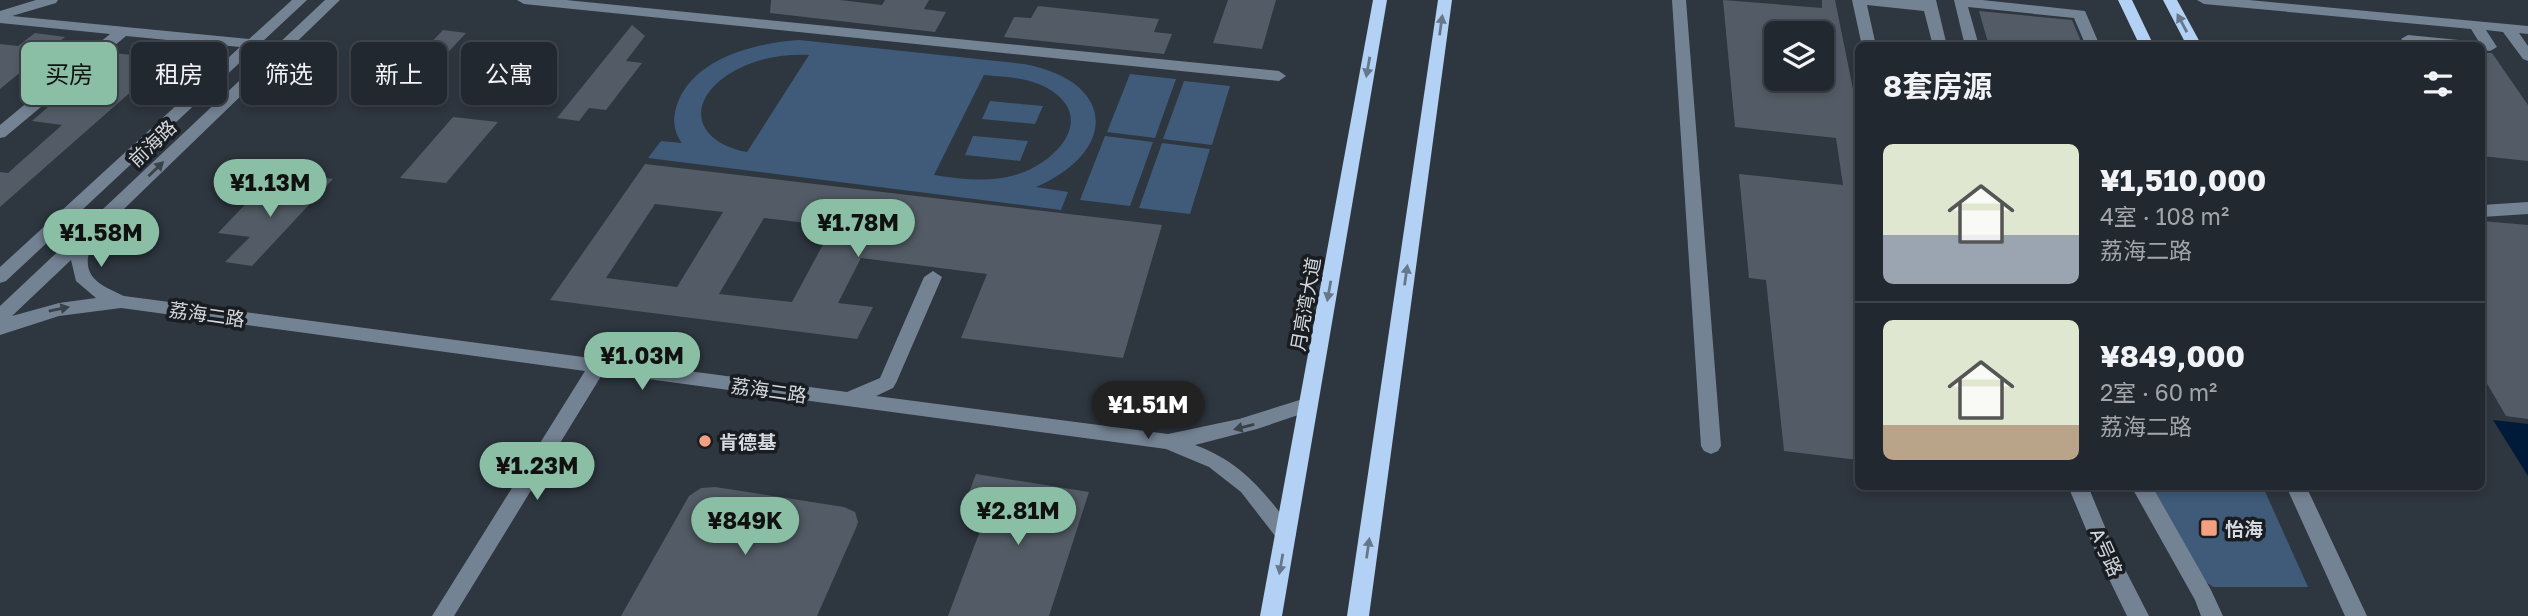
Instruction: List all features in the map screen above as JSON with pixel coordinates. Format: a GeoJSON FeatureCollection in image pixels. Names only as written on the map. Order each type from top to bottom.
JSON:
{"type":"FeatureCollection","features":[{"type":"Feature","properties":{"kind":"main road","name":"月亮湾大道"},"geometry":{"type":"LineString","coordinates":[[1271,616],[1380,0]]}},
{"type":"Feature","properties":{"kind":"main road"},"geometry":{"type":"LineString","coordinates":[[1358,616],[1445,0]]}},
{"type":"Feature","properties":{"kind":"main road"},"geometry":{"type":"LineString","coordinates":[[2125,0],[2145,42]]}},
{"type":"Feature","properties":{"kind":"main road"},"geometry":{"type":"LineString","coordinates":[[2170,0],[2193,42]]}},
{"type":"Feature","properties":{"kind":"street"},"geometry":{"type":"LineString","coordinates":[[0,17],[51,0]]}},
{"type":"Feature","properties":{"kind":"street","name":"前海路"},"geometry":{"type":"LineString","coordinates":[[255,42],[300,0]]}},
{"type":"Feature","properties":{"kind":"street","name":"前海路"},"geometry":{"type":"LineString","coordinates":[[0,317],[333,0]]}},
{"type":"Feature","properties":{"kind":"street"},"geometry":{"type":"LineString","coordinates":[[524,0],[1279,76]]}},
{"type":"Feature","properties":{"kind":"street"},"geometry":{"type":"LineString","coordinates":[[1679,0],[1711,446]]}},
{"type":"Feature","properties":{"kind":"street"},"geometry":{"type":"LineString","coordinates":[[1868,42],[1861,0],[1929,3],[1939,42]]}},
{"type":"Feature","properties":{"kind":"street"},"geometry":{"type":"LineString","coordinates":[[2204,0],[2528,30]]}},
{"type":"Feature","properties":{"kind":"street"},"geometry":{"type":"LineString","coordinates":[[1971,42],[1960,2],[2080,13],[2091,42]]}},
{"type":"Feature","properties":{"kind":"street"},"geometry":{"type":"LineString","coordinates":[[0,17],[241,43]]}},
{"type":"Feature","properties":{"kind":"street"},"geometry":{"type":"LineString","coordinates":[[2475,25],[2490,47],[2485,46]]}},
{"type":"Feature","properties":{"kind":"street"},"geometry":{"type":"LineString","coordinates":[[2507,28],[2528,56]]}},
{"type":"Feature","properties":{"kind":"street"},"geometry":{"type":"LineString","coordinates":[[0,134],[122,32]]}},
{"type":"Feature","properties":{"kind":"street"},"geometry":{"type":"LineString","coordinates":[[2408,39],[2436,42]]}},
{"type":"Feature","properties":{"kind":"street","name":"前海路"},"geometry":{"type":"LineString","coordinates":[[0,277],[241,55]]}},
{"type":"Feature","properties":{"kind":"street"},"geometry":{"type":"LineString","coordinates":[[2485,211],[2528,208]]}},
{"type":"Feature","properties":{"kind":"street","name":"荔海二路"},"geometry":{"type":"LineString","coordinates":[[89,232],[79,259],[82,277],[94,289],[121,302]]}},
{"type":"Feature","properties":{"kind":"street"},"geometry":{"type":"LineString","coordinates":[[846,400],[887,383],[933,277]]}},
{"type":"Feature","properties":{"kind":"street","name":"荔海二路"},"geometry":{"type":"LineString","coordinates":[[0,328],[55,309],[121,302],[1168,442],[1216,461],[1248,486],[1286,535]]}},
{"type":"Feature","properties":{"kind":"street"},"geometry":{"type":"LineString","coordinates":[[443,616],[597,367]]}},
{"type":"Feature","properties":{"kind":"street","name":"荔海二路"},"geometry":{"type":"LineString","coordinates":[[1168,442],[1213,435],[1264,422],[1309,404]]}},
{"type":"Feature","properties":{"kind":"street","name":"A号路"},"geometry":{"type":"LineString","coordinates":[[2080,490],[2103,546],[2138,616]]}},
{"type":"Feature","properties":{"kind":"street"},"geometry":{"type":"LineString","coordinates":[[2143,490],[2204,596],[2212,616]]}},
{"type":"Feature","properties":{"kind":"street"},"geometry":{"type":"LineString","coordinates":[[2299,490],[2356,616]]}},
{"type":"Feature","properties":{"kind":"shaded area"},"geometry":{"type":"Polygon","coordinates":[[[799,40],[1024,64],[1054,73],[1076,85],[1090,101],[1096,118],[1093,137],[1082,155],[1063,172],[1036,187],[1068,192],[1061,210],[648,158],[661,141],[682,143],[675,129],[676,108],[687,87],[699,74],[730,55],[799,40]],[[809,55],[762,60],[736,70],[720,81],[702,105],[701,117],[705,128],[714,138],[728,146],[747,152],[809,55]],[[984,75],[934,175],[985,180],[1015,175],[1029,170],[1054,153],[1070,129],[1071,116],[1065,103],[1052,91],[1028,81],[984,75]]]}},
{"type":"Feature","properties":{"kind":"shaded area"},"geometry":{"type":"Polygon","coordinates":[[[1130,74],[1176,79],[1155,138],[1107,132],[1130,74]]]}},
{"type":"Feature","properties":{"kind":"shaded area"},"geometry":{"type":"Polygon","coordinates":[[[1184,81],[1230,86],[1212,145],[1163,139],[1184,81]]]}},
{"type":"Feature","properties":{"kind":"shaded area"},"geometry":{"type":"Polygon","coordinates":[[[990,101],[1043,106],[1035,124],[982,119],[990,101]]]}},
{"type":"Feature","properties":{"kind":"shaded area"},"geometry":{"type":"Polygon","coordinates":[[[973,136],[1028,141],[1020,161],[965,155],[973,136]]]}},
{"type":"Feature","properties":{"kind":"shaded area"},"geometry":{"type":"Polygon","coordinates":[[[1105,136],[1153,142],[1130,206],[1080,200],[1105,136]]]}},
{"type":"Feature","properties":{"kind":"shaded area"},"geometry":{"type":"Polygon","coordinates":[[[1162,143],[1210,149],[1190,214],[1139,208],[1162,143]]]}},
{"type":"Feature","properties":{"kind":"shaded area"},"geometry":{"type":"Polygon","coordinates":[[[2493,420],[2528,424],[2528,476],[2493,420]]]}},
{"type":"Feature","properties":{"kind":"shaded area"},"geometry":{"type":"Polygon","coordinates":[[[2153,490],[2264,490],[2308,587],[2213,587],[2206,582],[2153,490]]]}},
{"type":"Feature","properties":{"kind":"building"},"geometry":{"type":"Polygon","coordinates":[[[771,0],[840,0],[882,5],[885,0],[929,0],[924,9],[946,12],[935,32],[770,13],[771,0]]]}},
{"type":"Feature","properties":{"kind":"building"},"geometry":{"type":"Polygon","coordinates":[[[1228,0],[1276,0],[1262,49],[1213,43],[1228,0]]]}},
{"type":"Feature","properties":{"kind":"building"},"geometry":{"type":"Polygon","coordinates":[[[1723,0],[1822,8],[1822,0],[1835,0],[1855,99],[1855,460],[1784,451],[1766,280],[1749,278],[1739,174],[1843,185],[1836,138],[1735,127],[1723,0]]]}},
{"type":"Feature","properties":{"kind":"building"},"geometry":{"type":"Polygon","coordinates":[[[1038,6],[1159,19],[1154,32],[1172,34],[1164,54],[1004,37],[1014,17],[1031,18],[1038,6]]]}},
{"type":"Feature","properties":{"kind":"building"},"geometry":{"type":"Polygon","coordinates":[[[1979,11],[2072,20],[2081,42],[1988,42],[1979,11]]]}},
{"type":"Feature","properties":{"kind":"building"},"geometry":{"type":"Polygon","coordinates":[[[632,25],[645,36],[626,61],[642,63],[606,110],[589,108],[579,121],[557,118],[632,25]]]}},
{"type":"Feature","properties":{"kind":"building"},"geometry":{"type":"Polygon","coordinates":[[[443,30],[466,33],[447,53],[447,42],[432,42],[443,30]]]}},
{"type":"Feature","properties":{"kind":"building"},"geometry":{"type":"Polygon","coordinates":[[[35,33],[65,37],[59,42],[23,42],[35,33]]]}},
{"type":"Feature","properties":{"kind":"building"},"geometry":{"type":"Polygon","coordinates":[[[0,44],[18,46],[21,44],[21,72],[0,89],[0,44]]]}},
{"type":"Feature","properties":{"kind":"building"},"geometry":{"type":"Polygon","coordinates":[[[117,53],[131,55],[131,92],[117,104],[117,53]]]}},
{"type":"Feature","properties":{"kind":"building"},"geometry":{"type":"Polygon","coordinates":[[[2485,53],[2492,53],[2528,105],[2528,161],[2485,156],[2485,53]]]}},
{"type":"Feature","properties":{"kind":"building"},"geometry":{"type":"Polygon","coordinates":[[[50,105],[116,105],[0,207],[0,172],[8,173],[62,125],[32,121],[50,105]]]}},
{"type":"Feature","properties":{"kind":"building"},"geometry":{"type":"Polygon","coordinates":[[[453,117],[498,122],[446,183],[400,178],[453,117]]]}},
{"type":"Feature","properties":{"kind":"building"},"geometry":{"type":"Polygon","coordinates":[[[645,164],[1162,225],[1123,358],[961,338],[987,274],[861,258],[838,303],[873,307],[857,339],[550,300],[645,164]],[[655,204],[606,278],[677,287],[723,212],[655,204]],[[764,218],[719,294],[792,302],[833,226],[764,218]]]}},
{"type":"Feature","properties":{"kind":"building"},"geometry":{"type":"Polygon","coordinates":[[[307,175],[333,179],[252,266],[225,262],[250,237],[218,233],[254,195],[285,199],[307,175]]]}},
{"type":"Feature","properties":{"kind":"building"},"geometry":{"type":"Polygon","coordinates":[[[2485,221],[2528,225],[2528,419],[2506,416],[2485,380],[2485,221]]]}},
{"type":"Feature","properties":{"kind":"building"},"geometry":{"type":"Polygon","coordinates":[[[976,474],[1089,492],[1049,616],[948,616],[986,515],[962,511],[976,474]]]}},
{"type":"Feature","properties":{"kind":"building"},"geometry":{"type":"Polygon","coordinates":[[[715,487],[844,507],[855,512],[858,522],[856,528],[817,616],[621,616],[689,496],[701,488],[715,487]]]}},
{"type":"Feature","properties":{"kind":"place","name":"肯德基"},"geometry":{"type":"Point","coordinates":[705,441]}},
{"type":"Feature","properties":{"kind":"place","name":"怡海"},"geometry":{"type":"Point","coordinates":[2209,528]}}]}
